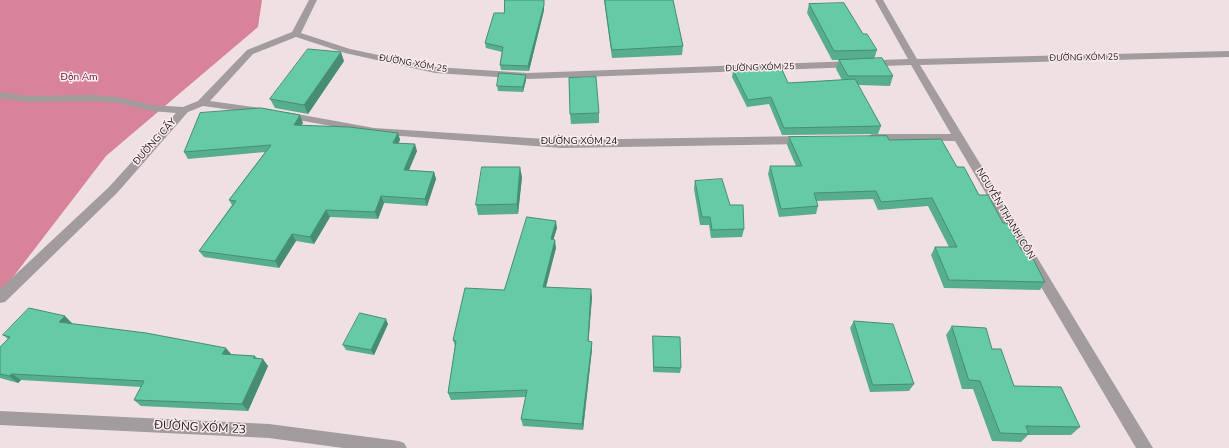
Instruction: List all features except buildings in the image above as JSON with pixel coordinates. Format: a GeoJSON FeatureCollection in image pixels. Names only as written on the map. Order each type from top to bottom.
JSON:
{"type":"FeatureCollection","features":[{"type":"Feature","properties":{"kind":"street"},"geometry":{"type":"LineString","coordinates":[[296,34],[313,0]]}},
{"type":"Feature","properties":{"kind":"street","name":"NGUYỄN THANH CÔN"},"geometry":{"type":"LineString","coordinates":[[879,0],[914,62],[1145,448]]}},
{"type":"Feature","properties":{"kind":"street","name":"ĐƯỜNG XÓM 25"},"geometry":{"type":"LineString","coordinates":[[296,34],[348,51],[435,70],[528,76],[914,62],[1229,54]]}},
{"type":"Feature","properties":{"kind":"street","name":"ĐƯỜNG CẤY"},"geometry":{"type":"LineString","coordinates":[[0,298],[20,275],[58,243],[104,200],[184,110],[202,103],[250,52],[296,34]]}},
{"type":"Feature","properties":{"kind":"street"},"geometry":{"type":"LineString","coordinates":[[0,95],[27,99],[92,98],[119,100],[151,108],[184,110]]}},
{"type":"Feature","properties":{"kind":"street","name":"ĐƯỜNG XÓM 24"},"geometry":{"type":"LineString","coordinates":[[202,103],[254,109],[374,131],[561,144],[815,139]]}},
{"type":"Feature","properties":{"kind":"street"},"geometry":{"type":"LineString","coordinates":[[863,138],[959,137]]}},
{"type":"Feature","properties":{"kind":"street","name":"ĐƯỜNG XÓM 23"},"geometry":{"type":"LineString","coordinates":[[0,418],[269,431],[399,448]]}},
{"type":"Feature","properties":{"kind":"green space","name":"Độn Am"},"geometry":{"type":"Polygon","coordinates":[[[0,0],[262,0],[258,27],[106,156],[0,294],[0,0]]]}}]}
